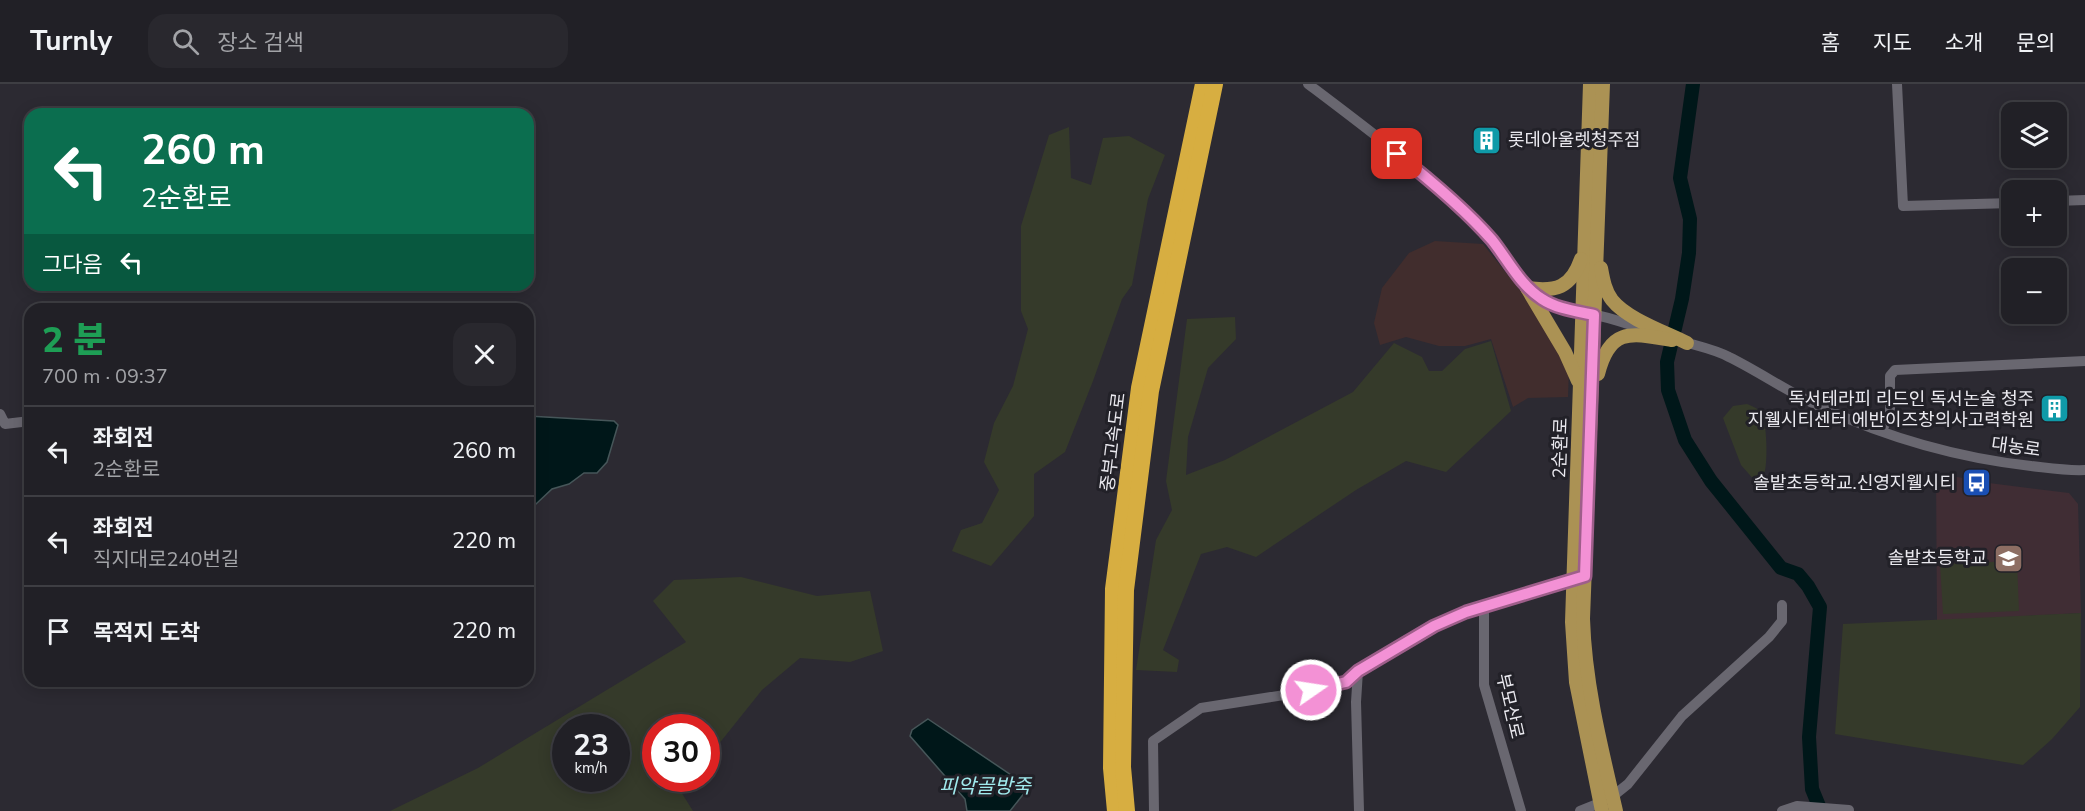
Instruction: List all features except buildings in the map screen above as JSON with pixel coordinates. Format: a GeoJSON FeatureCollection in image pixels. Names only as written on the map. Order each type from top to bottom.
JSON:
{"type":"FeatureCollection","features":[{"type":"Feature","properties":{"kind":"highway","name":"중부고속도로"},"geometry":{"type":"LineString","coordinates":[[1115,811],[1111,768],[1113,589],[1139,388],[1203,84]]}},
{"type":"Feature","properties":{"kind":"highway","name":"중부고속도로"},"geometry":{"type":"LineString","coordinates":[[1127,811],[1123,767],[1126,590],[1151,391],[1215,84]]}},
{"type":"Feature","properties":{"kind":"main road","name":"2순환로"},"geometry":{"type":"LineString","coordinates":[[1590,84],[1584,250],[1591,399],[1579,578],[1572,622],[1576,682],[1605,803],[1616,811]]}},
{"type":"Feature","properties":{"kind":"main road","name":"2순환로"},"geometry":{"type":"LineString","coordinates":[[1579,578],[1580,385],[1599,217],[1603,84]]}},
{"type":"Feature","properties":{"kind":"main road"},"geometry":{"type":"LineString","coordinates":[[1599,217],[1601,269],[1607,291],[1616,304],[1639,327],[1687,343]]}},
{"type":"Feature","properties":{"kind":"main road"},"geometry":{"type":"LineString","coordinates":[[1527,288],[1552,289],[1571,280],[1577,272],[1584,250]]}},
{"type":"Feature","properties":{"kind":"main road"},"geometry":{"type":"LineString","coordinates":[[1527,288],[1543,304],[1580,385]]}},
{"type":"Feature","properties":{"kind":"main road"},"geometry":{"type":"LineString","coordinates":[[1591,399],[1606,348],[1639,327]]}},
{"type":"Feature","properties":{"kind":"street"},"geometry":{"type":"LineString","coordinates":[[1308,84],[1432,182],[1474,221],[1527,288]]}},
{"type":"Feature","properties":{"kind":"street"},"geometry":{"type":"LineString","coordinates":[[1897,84],[1903,206],[2001,202]]}},
{"type":"Feature","properties":{"kind":"street"},"geometry":{"type":"LineString","coordinates":[[2067,201],[2085,200]]}},
{"type":"Feature","properties":{"kind":"street"},"geometry":{"type":"LineString","coordinates":[[1543,304],[1639,327]]}},
{"type":"Feature","properties":{"kind":"street","name":"대농로"},"geometry":{"type":"LineString","coordinates":[[1687,343],[1712,349],[1820,407],[1941,449],[1999,462],[2070,471],[2085,470]]}},
{"type":"Feature","properties":{"kind":"street"},"geometry":{"type":"LineString","coordinates":[[1882,430],[1890,414],[1890,376],[1895,370],[2085,361]]}},
{"type":"Feature","properties":{"kind":"street"},"geometry":{"type":"LineString","coordinates":[[0,414],[5,424],[24,422]]}},
{"type":"Feature","properties":{"kind":"street"},"geometry":{"type":"LineString","coordinates":[[1154,811],[1153,741],[1201,708],[1316,690],[1346,682],[1358,671],[1434,626],[1484,606],[1579,578]]}},
{"type":"Feature","properties":{"kind":"street"},"geometry":{"type":"LineString","coordinates":[[1580,811],[1605,803],[1628,784],[1682,716],[1769,637],[1782,621],[1782,605]]}},
{"type":"Feature","properties":{"kind":"street","name":"부모산로"},"geometry":{"type":"LineString","coordinates":[[1484,606],[1484,685],[1521,811]]}},
{"type":"Feature","properties":{"kind":"street"},"geometry":{"type":"LineString","coordinates":[[1358,671],[1356,702],[1359,811]]}},
{"type":"Feature","properties":{"kind":"street"},"geometry":{"type":"LineString","coordinates":[[1782,811],[1797,806],[1849,810]]}},
{"type":"Feature","properties":{"kind":"shaded area"},"geometry":{"type":"Polygon","coordinates":[[[1435,241],[1483,244],[1531,304],[1569,369],[1568,397],[1528,398],[1513,407],[1491,339],[1465,346],[1439,346],[1406,337],[1380,345],[1374,323],[1382,288],[1409,253],[1435,241]]]}},
{"type":"Feature","properties":{"kind":"shaded area","name":"솔밭초등학교"},"geometry":{"type":"Polygon","coordinates":[[[1936,473],[1989,483],[2069,493],[2078,504],[2081,613],[1937,621],[1936,473]]]}},
{"type":"Feature","properties":{"kind":"green space"},"geometry":{"type":"Polygon","coordinates":[[[1069,127],[1071,178],[1091,185],[1103,138],[1129,136],[1165,155],[1148,199],[1132,285],[1122,299],[1065,452],[1034,474],[1034,516],[991,566],[952,551],[961,530],[982,523],[999,490],[984,462],[994,423],[1013,386],[1028,329],[1021,311],[1021,226],[1049,135],[1069,127]]]}},
{"type":"Feature","properties":{"kind":"green space"},"geometry":{"type":"Polygon","coordinates":[[[1235,317],[1236,339],[1208,368],[1188,437],[1186,475],[1225,460],[1353,392],[1394,343],[1422,357],[1429,371],[1442,371],[1465,349],[1491,341],[1511,411],[1446,472],[1406,461],[1356,490],[1256,557],[1227,547],[1201,554],[1163,650],[1179,660],[1177,672],[1136,670],[1156,540],[1172,510],[1166,481],[1187,319],[1235,317]]]}},
{"type":"Feature","properties":{"kind":"green space"},"geometry":{"type":"Polygon","coordinates":[[[1747,404],[1762,414],[1765,427],[1766,467],[1762,479],[1756,482],[1741,465],[1723,418],[1733,406],[1747,404]]]}},
{"type":"Feature","properties":{"kind":"green space"},"geometry":{"type":"Polygon","coordinates":[[[2017,561],[2019,611],[1943,614],[1940,564],[2017,561]]]}},
{"type":"Feature","properties":{"kind":"green space"},"geometry":{"type":"Polygon","coordinates":[[[741,577],[817,596],[870,591],[883,651],[850,662],[800,658],[762,690],[720,742],[720,714],[642,714],[642,792],[681,792],[693,811],[390,811],[478,768],[552,723],[552,792],[630,792],[630,714],[567,714],[686,642],[653,601],[674,580],[741,577]]]}},
{"type":"Feature","properties":{"kind":"green space"},"geometry":{"type":"Polygon","coordinates":[[[2081,613],[2080,707],[2052,739],[2023,765],[1835,734],[1843,624],[2081,613]]]}},
{"type":"Feature","properties":{"kind":"water"},"geometry":{"type":"Polygon","coordinates":[[[534,416],[614,421],[618,425],[607,462],[597,473],[584,473],[569,484],[552,489],[534,504],[534,416]]]}},
{"type":"Feature","properties":{"kind":"water","name":"피악골방죽"},"geometry":{"type":"Polygon","coordinates":[[[928,719],[1029,787],[1010,811],[967,811],[965,799],[910,736],[912,730],[928,719]]]}},
{"type":"Feature","properties":{"kind":"waterway"},"geometry":{"type":"LineString","coordinates":[[1693,84],[1680,178],[1690,219],[1689,253],[1682,299],[1667,362],[1668,390],[1685,440],[1711,481],[1781,568],[1798,574],[1820,607],[1809,737],[1812,789],[1821,811]]}},
{"type":"Feature","properties":{"kind":"place","name":"롯데아울렛청주점"},"geometry":{"type":"Point","coordinates":[1487,140]}},
{"type":"Feature","properties":{"kind":"place","name":"독서테라피 리드인 독서논술 청주 지웰시티센터 에반이즈창의사고력학원"},"geometry":{"type":"Point","coordinates":[2055,409]}},
{"type":"Feature","properties":{"kind":"place","name":"솔밭초등학교.신영지웰시티"},"geometry":{"type":"Point","coordinates":[1977,483]}},
{"type":"Feature","properties":{"kind":"place","name":"솔밭초등학교"},"geometry":{"type":"Point","coordinates":[2008,558]}},
{"type":"Feature","properties":{"kind":"route"},"geometry":{"type":"LineString","coordinates":[[1311,690],[1346,682],[1358,671],[1434,626],[1466,612],[1585,576],[1594,315],[1550,304],[1527,288],[1474,221],[1432,182],[1397,154]]}}]}
